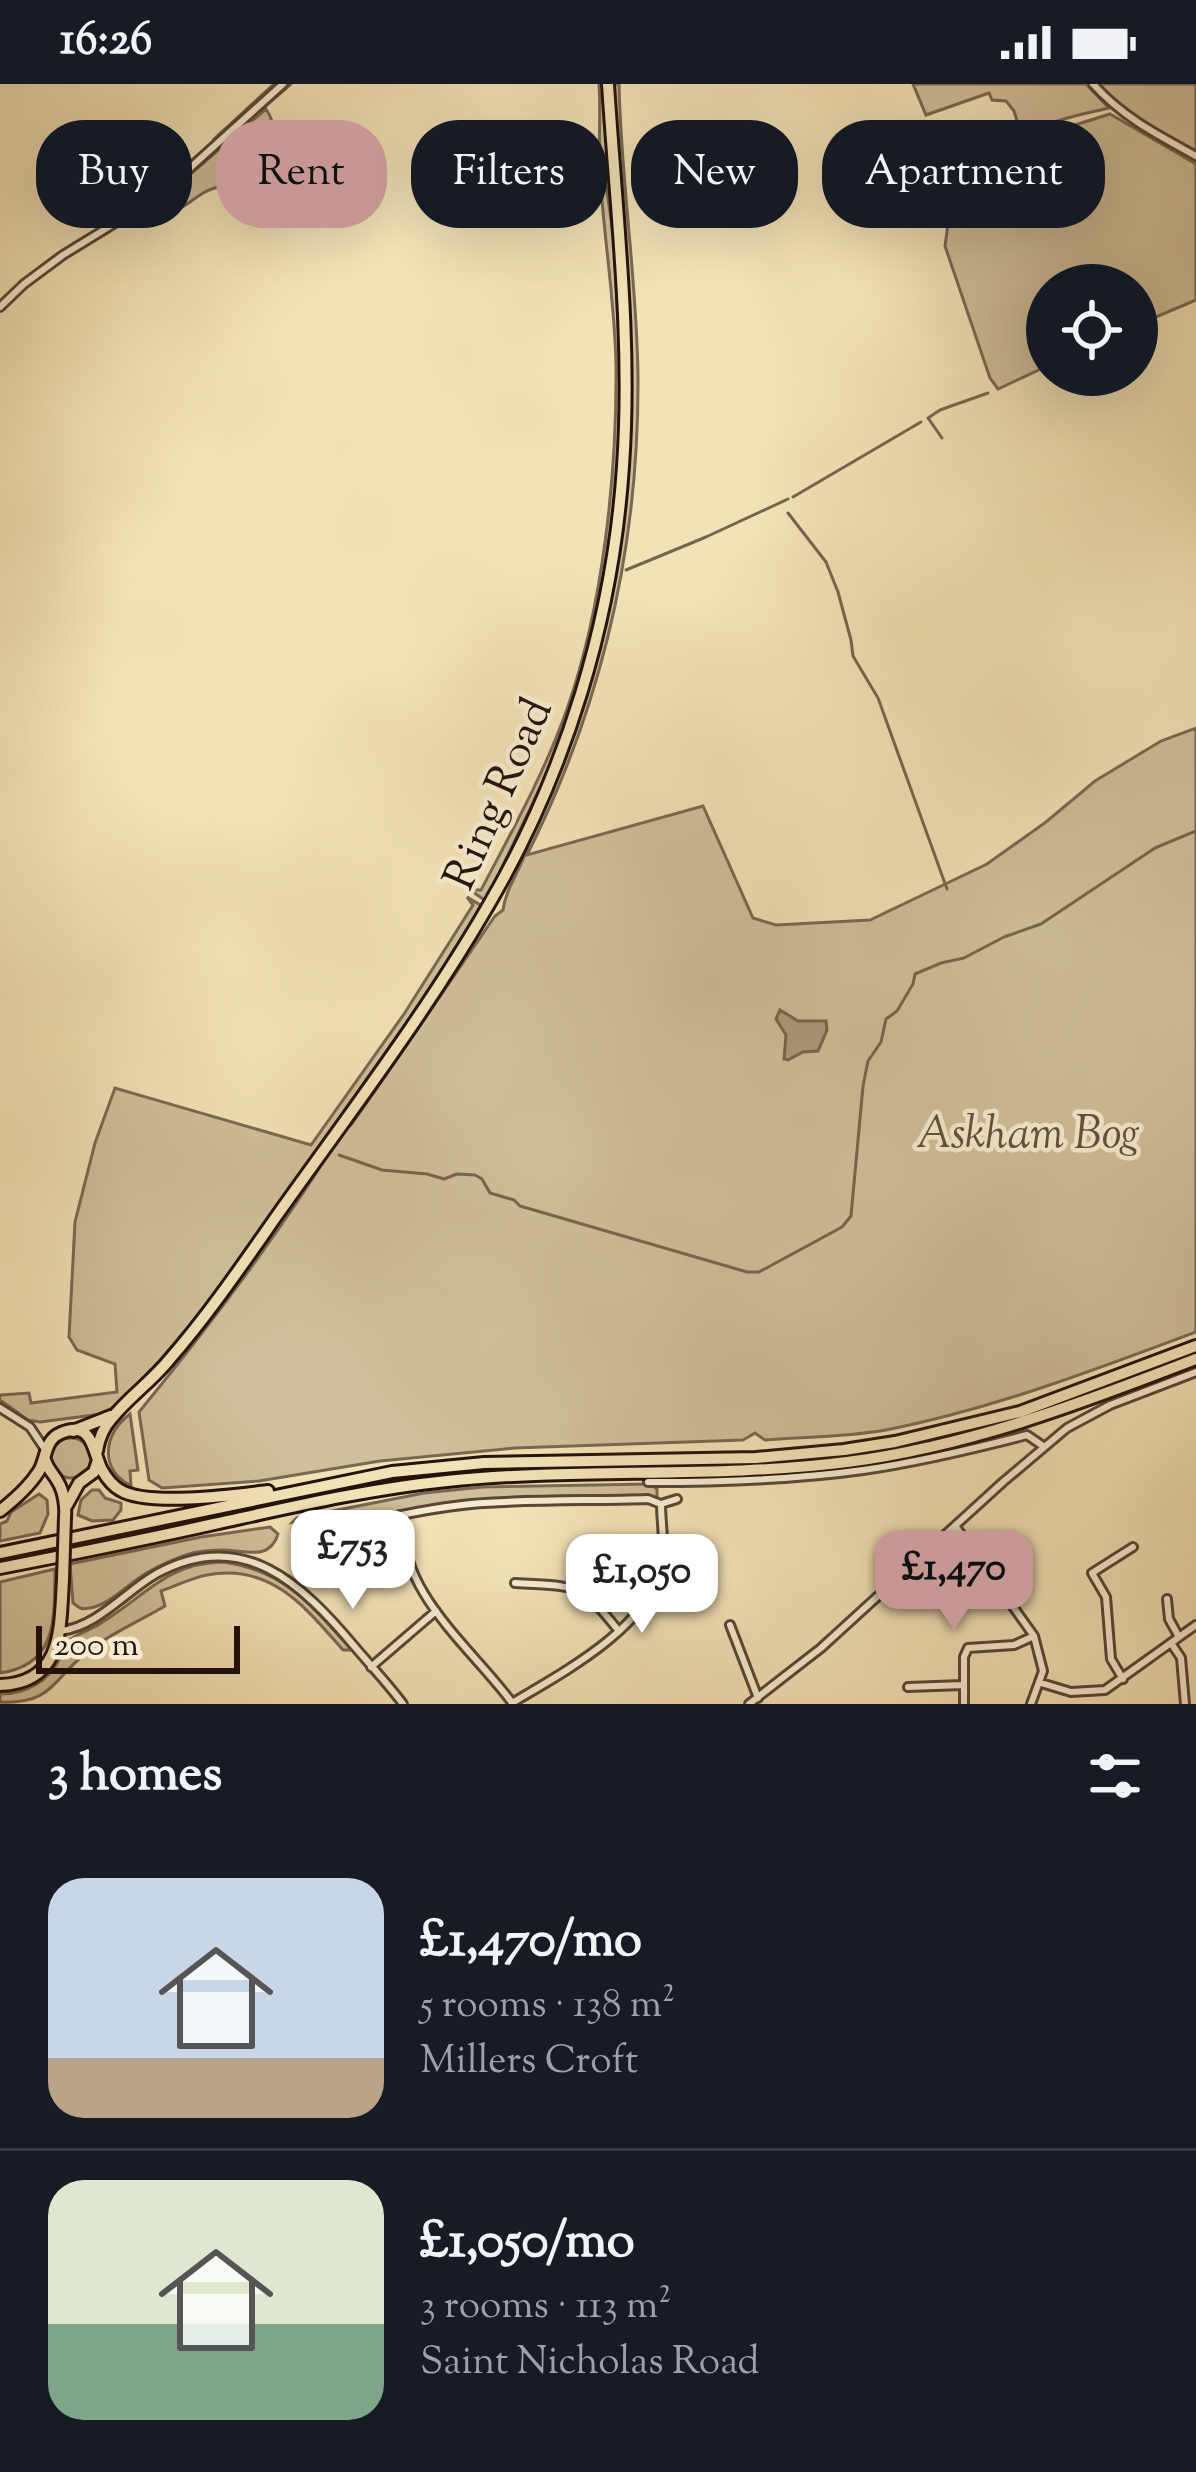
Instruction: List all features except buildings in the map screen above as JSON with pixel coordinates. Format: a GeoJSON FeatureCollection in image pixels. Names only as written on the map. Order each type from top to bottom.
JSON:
{"type":"FeatureCollection","features":[{"type":"Feature","properties":{"kind":"highway","name":"Ring Road"},"geometry":{"type":"LineString","coordinates":[[98,1455],[100,1437],[114,1415],[168,1362],[214,1306],[441,980],[527,833],[569,730],[605,597],[623,470],[625,342],[608,84]]}},
{"type":"Feature","properties":{"kind":"highway"},"geometry":{"type":"LineString","coordinates":[[0,1553],[392,1472],[484,1463],[756,1458],[878,1445],[1020,1412],[1196,1346]]}},
{"type":"Feature","properties":{"kind":"highway"},"geometry":{"type":"LineString","coordinates":[[0,1572],[397,1486],[489,1478],[748,1470],[886,1456],[1017,1426],[1196,1359]]}},
{"type":"Feature","properties":{"kind":"highway","name":"Ring Road"},"geometry":{"type":"LineString","coordinates":[[68,1432],[114,1415]]}},
{"type":"Feature","properties":{"kind":"highway"},"geometry":{"type":"LineString","coordinates":[[0,1511],[32,1481],[53,1438],[68,1432],[88,1437],[110,1481],[133,1496],[192,1498],[295,1491]]}},
{"type":"Feature","properties":{"kind":"highway"},"geometry":{"type":"LineString","coordinates":[[45,1456],[49,1471],[68,1484],[90,1477],[98,1455]]}},
{"type":"Feature","properties":{"kind":"highway"},"geometry":{"type":"LineString","coordinates":[[0,1685],[22,1682],[39,1673],[55,1650],[66,1512],[58,1480]]}},
{"type":"Feature","properties":{"kind":"highway"},"geometry":{"type":"LineString","coordinates":[[66,1512],[79,1483]]}},
{"type":"Feature","properties":{"kind":"street"},"geometry":{"type":"LineString","coordinates":[[0,307],[63,255],[159,196],[283,84]]}},
{"type":"Feature","properties":{"kind":"street"},"geometry":{"type":"LineString","coordinates":[[1093,84],[1127,116],[1196,156]]}},
{"type":"Feature","properties":{"kind":"street"},"geometry":{"type":"LineString","coordinates":[[749,1704],[821,1648],[1043,1446],[1093,1413],[1196,1372]]}},
{"type":"Feature","properties":{"kind":"street"},"geometry":{"type":"LineString","coordinates":[[0,1408],[30,1427],[68,1432]]}},
{"type":"Feature","properties":{"kind":"street"},"geometry":{"type":"LineString","coordinates":[[30,1427],[45,1456]]}},
{"type":"Feature","properties":{"kind":"street"},"geometry":{"type":"LineString","coordinates":[[648,1482],[782,1479],[868,1470],[1028,1435],[1043,1446]]}},
{"type":"Feature","properties":{"kind":"street"},"geometry":{"type":"LineString","coordinates":[[406,1517],[404,1531],[416,1582],[513,1704],[571,1667],[618,1630],[649,1597],[662,1566],[661,1482]]}},
{"type":"Feature","properties":{"kind":"street"},"geometry":{"type":"LineString","coordinates":[[353,1526],[428,1509],[477,1504],[676,1499]]}},
{"type":"Feature","properties":{"kind":"street"},"geometry":{"type":"LineString","coordinates":[[956,1527],[1034,1636],[1042,1661],[1041,1682],[1031,1704]]}},
{"type":"Feature","properties":{"kind":"street"},"geometry":{"type":"LineString","coordinates":[[1123,1679],[1111,1659],[1106,1597],[1090,1569],[1133,1547]]}},
{"type":"Feature","properties":{"kind":"street"},"geometry":{"type":"LineString","coordinates":[[59,1631],[87,1622],[172,1566],[204,1558],[236,1558],[264,1566],[298,1586],[403,1704]]}},
{"type":"Feature","properties":{"kind":"street"},"geometry":{"type":"LineString","coordinates":[[662,1566],[702,1567]]}},
{"type":"Feature","properties":{"kind":"street"},"geometry":{"type":"LineString","coordinates":[[515,1583],[578,1589],[618,1630]]}},
{"type":"Feature","properties":{"kind":"street"},"geometry":{"type":"LineString","coordinates":[[1167,1599],[1168,1619],[1179,1637]]}},
{"type":"Feature","properties":{"kind":"street"},"geometry":{"type":"LineString","coordinates":[[61,1608],[70,1619],[87,1622]]}},
{"type":"Feature","properties":{"kind":"street"},"geometry":{"type":"LineString","coordinates":[[371,1667],[436,1611]]}},
{"type":"Feature","properties":{"kind":"street"},"geometry":{"type":"LineString","coordinates":[[1041,1682],[1083,1693],[1105,1690],[1196,1625]]}},
{"type":"Feature","properties":{"kind":"street"},"geometry":{"type":"LineString","coordinates":[[728,1630],[758,1698]]}},
{"type":"Feature","properties":{"kind":"street"},"geometry":{"type":"LineString","coordinates":[[964,1704],[968,1648],[1014,1646],[1034,1636]]}},
{"type":"Feature","properties":{"kind":"street"},"geometry":{"type":"LineString","coordinates":[[1171,1643],[1181,1658],[1184,1704]]}},
{"type":"Feature","properties":{"kind":"street"},"geometry":{"type":"LineString","coordinates":[[908,1687],[963,1685]]}},
{"type":"Feature","properties":{"kind":"green space"},"geometry":{"type":"Polygon","coordinates":[[[599,84],[602,84],[606,120],[599,120],[599,84]]]}},
{"type":"Feature","properties":{"kind":"green space","name":"Askham Bog"},"geometry":{"type":"Polygon","coordinates":[[[612,84],[619,84],[637,340],[632,502],[611,623],[595,683],[576,741],[527,855],[703,806],[753,918],[776,925],[870,920],[987,864],[1095,781],[1161,741],[1196,728],[1196,1332],[1004,1400],[871,1432],[765,1440],[755,1433],[743,1440],[515,1448],[380,1461],[259,1481],[162,1488],[149,1480],[139,1412],[246,1274],[503,910],[578,717],[628,461],[612,84]]]}},
{"type":"Feature","properties":{"kind":"green space"},"geometry":{"type":"Polygon","coordinates":[[[913,84],[1086,84],[1109,108],[1062,120],[1017,120],[1006,101],[992,100],[989,93],[926,115],[913,84]]]}},
{"type":"Feature","properties":{"kind":"green space"},"geometry":{"type":"Polygon","coordinates":[[[1097,84],[1196,84],[1196,154],[1144,122],[1097,84]]]}},
{"type":"Feature","properties":{"kind":"green space"},"geometry":{"type":"Polygon","coordinates":[[[266,109],[272,120],[253,120],[266,109]]]}},
{"type":"Feature","properties":{"kind":"green space"},"geometry":{"type":"Polygon","coordinates":[[[1110,114],[1196,164],[1196,300],[1158,316],[1158,264],[1026,264],[1026,376],[998,389],[990,378],[945,246],[947,228],[1105,228],[1105,120],[1091,120],[1110,114]]]}},
{"type":"Feature","properties":{"kind":"green space"},"geometry":{"type":"Polygon","coordinates":[[[216,152],[216,188],[192,200],[192,173],[216,152]]]}},
{"type":"Feature","properties":{"kind":"green space"},"geometry":{"type":"Polygon","coordinates":[[[607,191],[620,366],[619,456],[605,573],[572,704],[550,767],[486,901],[470,890],[481,890],[527,801],[558,732],[590,628],[614,451],[614,318],[605,228],[607,191]]]}},
{"type":"Feature","properties":{"kind":"green space"},"geometry":{"type":"Polygon","coordinates":[[[467,897],[482,906],[419,1005],[208,1304],[161,1359],[102,1414],[40,1422],[28,1420],[0,1400],[0,1395],[29,1393],[31,1403],[117,1392],[115,1364],[77,1350],[69,1337],[75,1222],[115,1088],[311,1145],[404,1014],[473,905],[467,897]]]}},
{"type":"Feature","properties":{"kind":"green space"},"geometry":{"type":"Polygon","coordinates":[[[130,1414],[138,1470],[130,1471],[131,1486],[114,1470],[108,1451],[114,1431],[130,1414]]]}},
{"type":"Feature","properties":{"kind":"green space"},"geometry":{"type":"Polygon","coordinates":[[[71,1438],[85,1444],[91,1458],[85,1472],[71,1478],[57,1472],[51,1458],[57,1444],[71,1438]]]}},
{"type":"Feature","properties":{"kind":"green space"},"geometry":{"type":"Polygon","coordinates":[[[651,1484],[657,1489],[657,1499],[449,1504],[359,1517],[347,1523],[344,1511],[293,1522],[424,1493],[483,1487],[651,1484]]]}},
{"type":"Feature","properties":{"kind":"green space"},"geometry":{"type":"Polygon","coordinates":[[[92,1490],[121,1503],[113,1520],[92,1521],[78,1515],[81,1500],[92,1490]]]}},
{"type":"Feature","properties":{"kind":"green space"},"geometry":{"type":"Polygon","coordinates":[[[39,1494],[47,1500],[48,1514],[40,1533],[0,1541],[0,1524],[39,1494]]]}},
{"type":"Feature","properties":{"kind":"green space"},"geometry":{"type":"Polygon","coordinates":[[[270,1527],[278,1534],[261,1552],[190,1554],[151,1571],[97,1606],[82,1609],[73,1603],[70,1564],[270,1527]]]}},
{"type":"Feature","properties":{"kind":"green space"},"geometry":{"type":"Polygon","coordinates":[[[223,1562],[281,1582],[352,1650],[343,1650],[300,1604],[268,1582],[230,1573],[207,1575],[161,1591],[165,1606],[90,1649],[39,1696],[0,1702],[0,1694],[28,1689],[43,1679],[72,1638],[157,1583],[186,1568],[223,1562]]]}},
{"type":"Feature","properties":{"kind":"green space"},"geometry":{"type":"Polygon","coordinates":[[[55,1569],[53,1620],[43,1649],[19,1668],[0,1673],[0,1582],[55,1569]]]}},
{"type":"Feature","properties":{"kind":"shaded area"},"geometry":{"type":"Polygon","coordinates":[[[780,1010],[798,1021],[826,1021],[818,1051],[784,1059],[786,1035],[776,1019],[780,1010]]]}},
{"type":"Feature","properties":{"kind":"waterway"},"geometry":{"type":"LineString","coordinates":[[214,139],[274,84]]}},
{"type":"Feature","properties":{"kind":"waterway"},"geometry":{"type":"LineString","coordinates":[[255,115],[291,84]]}},
{"type":"Feature","properties":{"kind":"waterway"},"geometry":{"type":"LineString","coordinates":[[942,438],[928,418],[988,393]]}},
{"type":"Feature","properties":{"kind":"waterway"},"geometry":{"type":"LineString","coordinates":[[793,497],[921,422]]}},
{"type":"Feature","properties":{"kind":"waterway"},"geometry":{"type":"LineString","coordinates":[[626,570],[788,499]]}},
{"type":"Feature","properties":{"kind":"waterway"},"geometry":{"type":"LineString","coordinates":[[788,513],[826,562],[853,656],[878,698],[947,889]]}},
{"type":"Feature","properties":{"kind":"waterway"},"geometry":{"type":"LineString","coordinates":[[339,1155],[382,1170],[444,1179],[475,1175],[490,1193],[520,1206],[759,1272],[842,1227],[851,1216],[868,1061],[881,1042],[886,1019],[897,1011],[915,974],[1041,924],[1155,848],[1196,831]]}}]}
